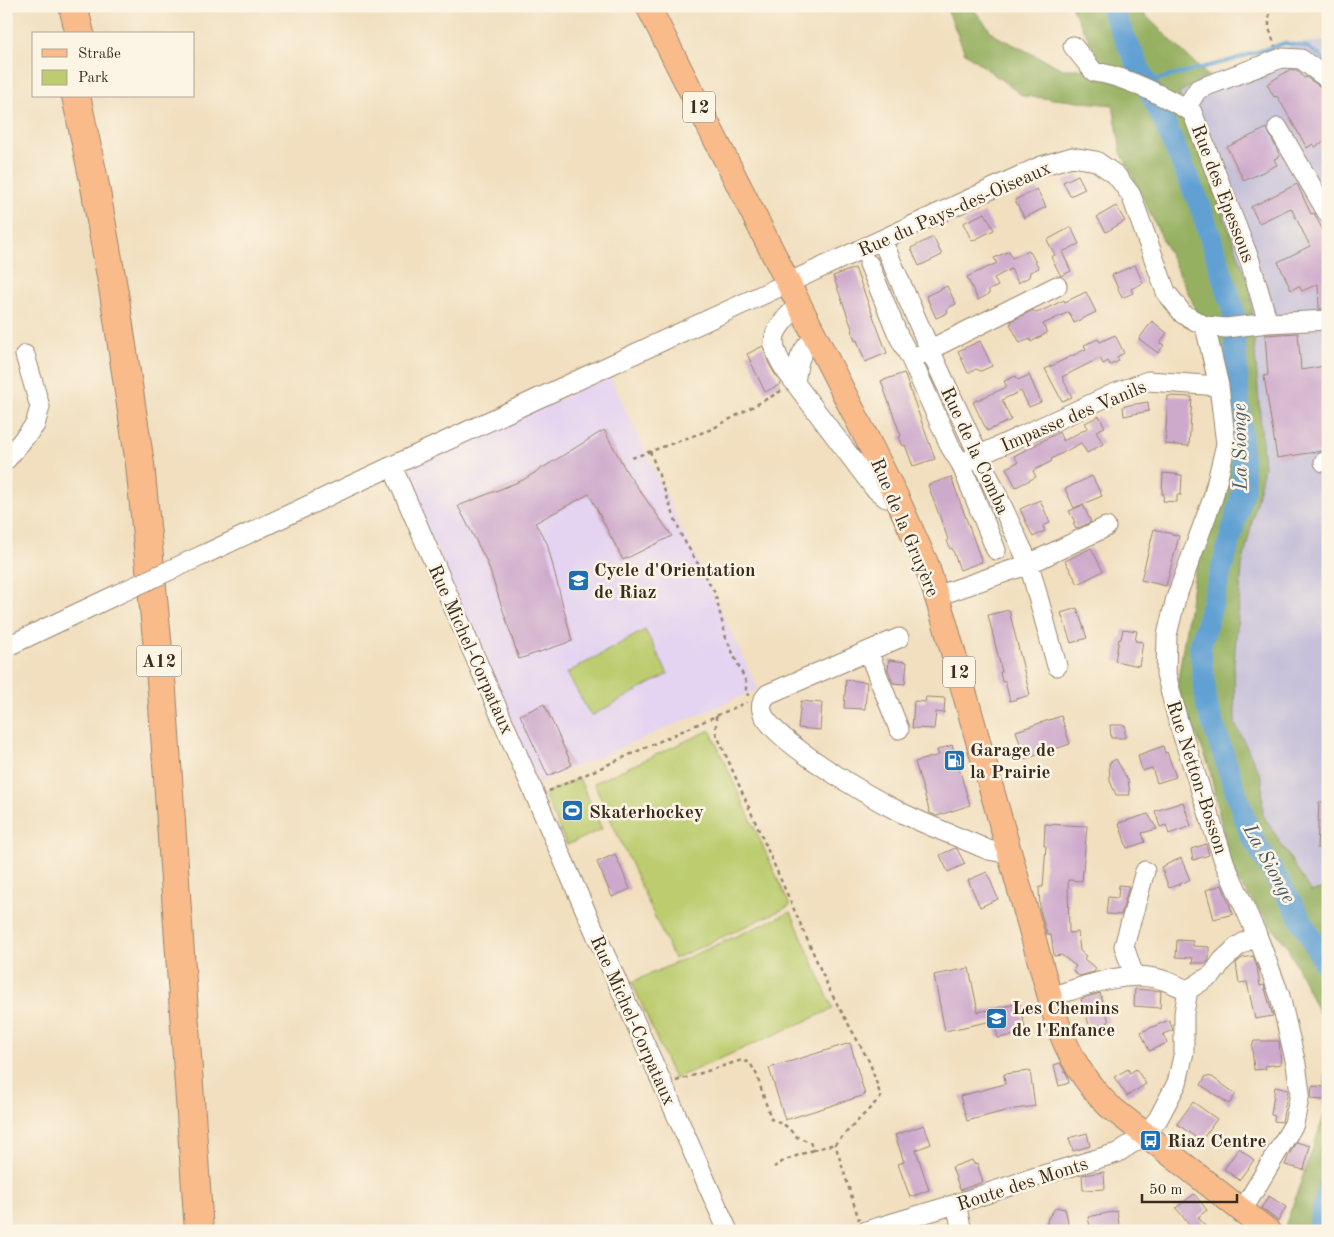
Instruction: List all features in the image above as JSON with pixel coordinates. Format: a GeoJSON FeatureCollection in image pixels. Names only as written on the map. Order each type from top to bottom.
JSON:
{"type":"FeatureCollection","features":[{"type":"Feature","properties":{"kind":"highway"},"geometry":{"type":"LineString","coordinates":[[54,6],[60,32]]}},
{"type":"Feature","properties":{"kind":"highway"},"geometry":{"type":"LineString","coordinates":[[73,6],[80,32]]}},
{"type":"Feature","properties":{"kind":"highway","name":"A12"},"geometry":{"type":"LineString","coordinates":[[76,98],[94,181],[114,293],[132,406],[145,512],[162,690],[199,1231]]}},
{"type":"Feature","properties":{"kind":"highway","name":"A12"},"geometry":{"type":"LineString","coordinates":[[94,98],[112,177],[133,291],[154,434],[165,528],[181,690],[218,1231]]}},
{"type":"Feature","properties":{"kind":"main road","name":"Rue de la Gruyère"},"geometry":{"type":"LineString","coordinates":[[648,6],[896,496],[926,563],[937,596],[1050,998],[1065,1044],[1083,1076],[1109,1106],[1255,1224]]}},
{"type":"Feature","properties":{"kind":"street"},"geometry":{"type":"LineString","coordinates":[[1072,46],[1094,72],[1108,73],[1180,105],[1198,89],[1282,58],[1301,59],[1328,80]]}},
{"type":"Feature","properties":{"kind":"street","name":"Rue des Epessous"},"geometry":{"type":"LineString","coordinates":[[1180,105],[1192,112],[1250,261],[1268,323]]}},
{"type":"Feature","properties":{"kind":"street"},"geometry":{"type":"LineString","coordinates":[[1278,128],[1323,193],[1328,214]]}},
{"type":"Feature","properties":{"kind":"street","name":"Rue du Pays-des-Oiseaux"},"geometry":{"type":"LineString","coordinates":[[788,282],[1041,166],[1072,157],[1096,161],[1116,175],[1131,195],[1166,292],[1183,314],[1205,326],[1236,327],[1268,323]]}},
{"type":"Feature","properties":{"kind":"street","name":"Rue de la Comba"},"geometry":{"type":"LineString","coordinates":[[882,240],[1028,564],[1057,666]]}},
{"type":"Feature","properties":{"kind":"street"},"geometry":{"type":"LineString","coordinates":[[869,264],[898,335],[911,359],[951,448],[961,464],[996,550]]}},
{"type":"Feature","properties":{"kind":"street"},"geometry":{"type":"LineString","coordinates":[[6,647],[788,282]]}},
{"type":"Feature","properties":{"kind":"street"},"geometry":{"type":"LineString","coordinates":[[911,359],[1057,286]]}},
{"type":"Feature","properties":{"kind":"street"},"geometry":{"type":"LineString","coordinates":[[799,304],[780,326],[773,342],[775,354],[848,455],[880,494],[886,498],[896,496]]}},
{"type":"Feature","properties":{"kind":"street"},"geometry":{"type":"LineString","coordinates":[[1268,323],[1328,320]]}},
{"type":"Feature","properties":{"kind":"street","name":"Rue Netton-Bosson"},"geometry":{"type":"LineString","coordinates":[[1205,326],[1219,386],[1226,444],[1212,498],[1176,598],[1167,635],[1166,674],[1178,721],[1225,864],[1257,935],[1280,996],[1296,1064],[1300,1094],[1294,1124],[1255,1224]]}},
{"type":"Feature","properties":{"kind":"street"},"geometry":{"type":"LineString","coordinates":[[795,383],[801,353],[816,336]]}},
{"type":"Feature","properties":{"kind":"street"},"geometry":{"type":"LineString","coordinates":[[6,460],[35,425],[40,407],[25,356]]}},
{"type":"Feature","properties":{"kind":"street","name":"Impasse des Vanils"},"geometry":{"type":"LineString","coordinates":[[961,464],[1113,394],[1148,381],[1219,386]]}},
{"type":"Feature","properties":{"kind":"street"},"geometry":{"type":"LineString","coordinates":[[848,455],[873,450]]}},
{"type":"Feature","properties":{"kind":"street","name":"Rue Michel-Corpataux"},"geometry":{"type":"LineString","coordinates":[[392,466],[728,1231]]}},
{"type":"Feature","properties":{"kind":"street"},"geometry":{"type":"LineString","coordinates":[[937,596],[1028,564],[1106,527]]}},
{"type":"Feature","properties":{"kind":"street"},"geometry":{"type":"LineString","coordinates":[[899,638],[768,694],[761,705],[762,712],[792,743],[811,759],[864,792],[901,812],[988,850],[998,852],[1009,850]]}},
{"type":"Feature","properties":{"kind":"street"},"geometry":{"type":"LineString","coordinates":[[868,651],[899,729]]}},
{"type":"Feature","properties":{"kind":"street"},"geometry":{"type":"LineString","coordinates":[[1134,976],[1124,946],[1145,871]]}},
{"type":"Feature","properties":{"kind":"street"},"geometry":{"type":"LineString","coordinates":[[1050,998],[1105,981],[1134,976],[1156,978],[1188,990],[1213,974],[1222,960],[1238,946],[1257,935]]}},
{"type":"Feature","properties":{"kind":"street","name":"Route des Monts"},"geometry":{"type":"LineString","coordinates":[[863,1228],[956,1204],[1036,1177],[1117,1153],[1145,1135],[1158,1120],[1177,1083],[1184,1052],[1184,1013],[1188,990]]}},
{"type":"Feature","properties":{"kind":"street"},"geometry":{"type":"LineString","coordinates":[[956,1204],[962,1231]]}},
{"type":"Feature","properties":{"kind":"path"},"geometry":{"type":"LineString","coordinates":[[1269,6],[1269,28],[1274,42]]}},
{"type":"Feature","properties":{"kind":"path"},"geometry":{"type":"LineString","coordinates":[[632,458],[712,429],[795,383]]}},
{"type":"Feature","properties":{"kind":"path"},"geometry":{"type":"LineString","coordinates":[[536,797],[755,698],[746,694],[746,682],[726,638],[715,593],[681,535],[650,451]]}},
{"type":"Feature","properties":{"kind":"path"},"geometry":{"type":"LineString","coordinates":[[716,716],[716,733],[830,991],[870,1063],[881,1097],[834,1144],[785,1160],[774,1167]]}},
{"type":"Feature","properties":{"kind":"path"},"geometry":{"type":"LineString","coordinates":[[663,1085],[747,1060],[756,1073],[771,1119],[786,1126],[797,1137],[810,1142],[813,1150]]}},
{"type":"Feature","properties":{"kind":"path"},"geometry":{"type":"LineString","coordinates":[[834,1144],[863,1228]]}},
{"type":"Feature","properties":{"kind":"shaded area"},"geometry":{"type":"Polygon","coordinates":[[[1328,41],[1328,886],[1321,887],[1312,892],[1263,815],[1262,778],[1235,724],[1234,662],[1242,567],[1264,467],[1179,93],[1208,76],[1302,43],[1328,41]]]}},
{"type":"Feature","properties":{"kind":"shaded area","name":"Cycle d'Orientation de Riaz"},"geometry":{"type":"Polygon","coordinates":[[[610,376],[758,689],[538,783],[403,471],[610,376]]]}},
{"type":"Feature","properties":{"kind":"green space"},"geometry":{"type":"Polygon","coordinates":[[[946,6],[971,6],[994,35],[1063,69],[1104,69],[1071,6],[1138,6],[1208,76],[1179,93],[1250,287],[1264,467],[1242,567],[1234,662],[1235,724],[1262,778],[1263,815],[1311,892],[1328,886],[1328,1231],[1290,1231],[1285,1227],[1325,1113],[1326,1028],[1288,948],[1232,874],[1209,766],[1177,686],[1193,584],[1222,428],[1193,303],[1121,152],[1113,105],[1023,96],[965,53],[946,6]]]}},
{"type":"Feature","properties":{"kind":"green space"},"geometry":{"type":"Polygon","coordinates":[[[645,630],[668,674],[591,716],[567,673],[645,630]]]}},
{"type":"Feature","properties":{"kind":"green space"},"geometry":{"type":"Polygon","coordinates":[[[710,730],[790,906],[674,959],[594,783],[710,730]]]}},
{"type":"Feature","properties":{"kind":"green space","name":"Skaterhockey"},"geometry":{"type":"Polygon","coordinates":[[[579,778],[602,829],[567,845],[544,794],[579,778]]]}},
{"type":"Feature","properties":{"kind":"green space"},"geometry":{"type":"Polygon","coordinates":[[[791,912],[833,1009],[674,1079],[632,982],[791,912]]]}},
{"type":"Feature","properties":{"kind":"building"},"geometry":{"type":"Polygon","coordinates":[[[1289,70],[1297,70],[1304,78],[1306,77],[1328,94],[1328,139],[1315,147],[1313,144],[1307,148],[1277,96],[1274,97],[1267,84],[1289,70]]]}},
{"type":"Feature","properties":{"kind":"building"},"geometry":{"type":"Polygon","coordinates":[[[1267,128],[1280,156],[1274,159],[1277,165],[1244,181],[1227,147],[1267,128]]]}},
{"type":"Feature","properties":{"kind":"building"},"geometry":{"type":"Polygon","coordinates":[[[1078,175],[1085,189],[1070,196],[1063,182],[1078,175]]]}},
{"type":"Feature","properties":{"kind":"building"},"geometry":{"type":"Polygon","coordinates":[[[1297,184],[1311,214],[1314,213],[1328,240],[1328,309],[1319,309],[1318,284],[1302,291],[1299,286],[1291,290],[1278,262],[1310,246],[1291,208],[1259,223],[1251,207],[1297,184]]]}},
{"type":"Feature","properties":{"kind":"building"},"geometry":{"type":"Polygon","coordinates":[[[1037,189],[1046,207],[1024,218],[1015,200],[1037,189]]]}},
{"type":"Feature","properties":{"kind":"building"},"geometry":{"type":"Polygon","coordinates":[[[1116,206],[1125,221],[1106,232],[1097,217],[1116,206]]]}},
{"type":"Feature","properties":{"kind":"building"},"geometry":{"type":"Polygon","coordinates":[[[985,213],[994,230],[972,241],[963,223],[985,213]]]}},
{"type":"Feature","properties":{"kind":"building"},"geometry":{"type":"Polygon","coordinates":[[[1071,227],[1079,244],[1062,252],[1071,271],[1061,276],[1051,257],[1055,255],[1047,240],[1071,227]]]}},
{"type":"Feature","properties":{"kind":"building"},"geometry":{"type":"Polygon","coordinates":[[[933,237],[942,255],[919,266],[911,248],[933,237]]]}},
{"type":"Feature","properties":{"kind":"building"},"geometry":{"type":"Polygon","coordinates":[[[1029,250],[1039,268],[1030,272],[1029,277],[1018,283],[1011,269],[994,278],[998,286],[989,290],[989,294],[978,300],[967,277],[997,263],[994,258],[1009,251],[1012,258],[1029,250]]]}},
{"type":"Feature","properties":{"kind":"building"},"geometry":{"type":"Polygon","coordinates":[[[1135,265],[1143,283],[1131,289],[1133,293],[1122,298],[1112,275],[1135,265]]]}},
{"type":"Feature","properties":{"kind":"building"},"geometry":{"type":"Polygon","coordinates":[[[855,268],[887,353],[865,362],[857,340],[855,341],[833,276],[855,268]]]}},
{"type":"Feature","properties":{"kind":"building"},"geometry":{"type":"Polygon","coordinates":[[[947,286],[956,304],[948,308],[947,313],[936,318],[926,296],[947,286]]]}},
{"type":"Feature","properties":{"kind":"building"},"geometry":{"type":"Polygon","coordinates":[[[1086,292],[1096,312],[1074,323],[1069,312],[1043,324],[1047,333],[1031,342],[1030,339],[1020,343],[1010,324],[1012,323],[1011,321],[1033,310],[1037,313],[1086,292]]]}},
{"type":"Feature","properties":{"kind":"building"},"geometry":{"type":"Polygon","coordinates":[[[1152,321],[1167,333],[1160,343],[1164,345],[1158,353],[1139,339],[1152,321]]]}},
{"type":"Feature","properties":{"kind":"building"},"geometry":{"type":"Polygon","coordinates":[[[1298,333],[1301,370],[1325,366],[1328,383],[1328,450],[1277,458],[1264,376],[1268,375],[1265,335],[1298,333]]]}},
{"type":"Feature","properties":{"kind":"building"},"geometry":{"type":"Polygon","coordinates":[[[1115,335],[1124,353],[1117,357],[1119,361],[1110,365],[1108,361],[1103,364],[1100,358],[1062,377],[1072,397],[1062,401],[1045,369],[1086,349],[1084,345],[1098,339],[1100,342],[1115,335]]]}},
{"type":"Feature","properties":{"kind":"building"},"geometry":{"type":"Polygon","coordinates":[[[980,341],[992,366],[981,371],[976,369],[968,373],[958,351],[980,341]]]}},
{"type":"Feature","properties":{"kind":"building"},"geometry":{"type":"Polygon","coordinates":[[[763,346],[769,364],[781,384],[765,392],[747,354],[763,346]]]}},
{"type":"Feature","properties":{"kind":"building"},"geometry":{"type":"Polygon","coordinates":[[[904,373],[935,459],[913,466],[905,445],[903,446],[899,437],[901,436],[881,381],[904,373]]]}},
{"type":"Feature","properties":{"kind":"building"},"geometry":{"type":"Polygon","coordinates":[[[1029,375],[1041,402],[1029,407],[1021,391],[1002,400],[1011,420],[987,431],[973,402],[1007,387],[1004,381],[1016,376],[1018,380],[1029,375]]]}},
{"type":"Feature","properties":{"kind":"building"},"geometry":{"type":"Polygon","coordinates":[[[1168,396],[1192,397],[1189,446],[1165,444],[1168,396]]]}},
{"type":"Feature","properties":{"kind":"building"},"geometry":{"type":"Polygon","coordinates":[[[1148,402],[1149,411],[1124,416],[1123,406],[1148,402]]]}},
{"type":"Feature","properties":{"kind":"building"},"geometry":{"type":"Polygon","coordinates":[[[1099,416],[1105,427],[1096,431],[1103,444],[1087,453],[1081,443],[1033,471],[1036,477],[1016,487],[1006,468],[1018,462],[1014,456],[1059,432],[1063,441],[1088,428],[1085,423],[1099,416]]]}},
{"type":"Feature","properties":{"kind":"building"},"geometry":{"type":"Polygon","coordinates":[[[604,430],[628,474],[672,536],[623,560],[589,494],[535,523],[547,543],[572,641],[519,659],[487,562],[458,506],[523,480],[604,430]]]}},
{"type":"Feature","properties":{"kind":"building"},"geometry":{"type":"Polygon","coordinates":[[[1163,473],[1182,475],[1181,495],[1177,495],[1177,502],[1163,501],[1163,473]]]}},
{"type":"Feature","properties":{"kind":"building"},"geometry":{"type":"Polygon","coordinates":[[[1092,476],[1102,496],[1074,508],[1065,489],[1092,476]]]}},
{"type":"Feature","properties":{"kind":"building"},"geometry":{"type":"Polygon","coordinates":[[[951,477],[982,562],[960,570],[952,548],[950,549],[928,485],[951,477]]]}},
{"type":"Feature","properties":{"kind":"building"},"geometry":{"type":"Polygon","coordinates":[[[1040,500],[1050,523],[1043,526],[1045,531],[1033,537],[1020,509],[1040,500]]]}},
{"type":"Feature","properties":{"kind":"building"},"geometry":{"type":"Polygon","coordinates":[[[1083,505],[1091,522],[1076,529],[1073,523],[1075,522],[1069,511],[1083,505]]]}},
{"type":"Feature","properties":{"kind":"building"},"geometry":{"type":"Polygon","coordinates":[[[1154,529],[1179,536],[1166,586],[1141,580],[1154,529]]]}},
{"type":"Feature","properties":{"kind":"building"},"geometry":{"type":"Polygon","coordinates":[[[1091,548],[1103,571],[1078,584],[1065,561],[1091,548]]]}},
{"type":"Feature","properties":{"kind":"building"},"geometry":{"type":"Polygon","coordinates":[[[1077,608],[1087,638],[1071,643],[1061,613],[1077,608]]]}},
{"type":"Feature","properties":{"kind":"building"},"geometry":{"type":"Polygon","coordinates":[[[1009,610],[1030,695],[1010,701],[1005,681],[1002,682],[1000,672],[1002,672],[988,615],[1009,610]]]}},
{"type":"Feature","properties":{"kind":"building"},"geometry":{"type":"Polygon","coordinates":[[[1123,629],[1137,631],[1135,641],[1143,642],[1139,666],[1115,661],[1123,629]]]}},
{"type":"Feature","properties":{"kind":"building"},"geometry":{"type":"Polygon","coordinates":[[[889,660],[907,662],[905,684],[893,683],[888,670],[889,660]]]}},
{"type":"Feature","properties":{"kind":"building"},"geometry":{"type":"Polygon","coordinates":[[[846,680],[867,682],[865,709],[844,708],[846,680]]]}},
{"type":"Feature","properties":{"kind":"building"},"geometry":{"type":"Polygon","coordinates":[[[926,697],[945,698],[944,713],[936,712],[934,729],[912,728],[914,701],[925,702],[926,697]]]}},
{"type":"Feature","properties":{"kind":"building"},"geometry":{"type":"Polygon","coordinates":[[[801,701],[822,703],[820,730],[798,728],[801,701]]]}},
{"type":"Feature","properties":{"kind":"building"},"geometry":{"type":"Polygon","coordinates":[[[544,704],[572,765],[548,776],[520,715],[544,704]]]}},
{"type":"Feature","properties":{"kind":"building"},"geometry":{"type":"Polygon","coordinates":[[[1061,716],[1070,744],[1025,759],[1016,731],[1061,716]]]}},
{"type":"Feature","properties":{"kind":"building"},"geometry":{"type":"Polygon","coordinates":[[[1110,725],[1125,725],[1125,738],[1111,738],[1110,725]]]}},
{"type":"Feature","properties":{"kind":"building"},"geometry":{"type":"Polygon","coordinates":[[[952,745],[970,805],[937,816],[930,813],[915,762],[939,755],[937,750],[952,745]]]}},
{"type":"Feature","properties":{"kind":"building"},"geometry":{"type":"Polygon","coordinates":[[[1163,746],[1176,777],[1157,783],[1152,768],[1142,771],[1138,755],[1163,746]]]}},
{"type":"Feature","properties":{"kind":"building"},"geometry":{"type":"Polygon","coordinates":[[[1116,759],[1128,780],[1130,795],[1116,795],[1110,781],[1109,763],[1116,759]]]}},
{"type":"Feature","properties":{"kind":"building"},"geometry":{"type":"Polygon","coordinates":[[[1183,802],[1191,826],[1169,834],[1166,825],[1160,827],[1155,811],[1183,802]]]}},
{"type":"Feature","properties":{"kind":"building"},"geometry":{"type":"Polygon","coordinates":[[[1319,802],[1328,802],[1328,849],[1317,848],[1319,802]]]}},
{"type":"Feature","properties":{"kind":"building"},"geometry":{"type":"Polygon","coordinates":[[[1148,814],[1157,829],[1142,833],[1145,842],[1127,848],[1119,823],[1148,814]]]}},
{"type":"Feature","properties":{"kind":"building"},"geometry":{"type":"Polygon","coordinates":[[[1045,824],[1087,826],[1082,881],[1068,880],[1069,933],[1078,932],[1080,951],[1086,956],[1084,959],[1096,968],[1094,972],[1079,976],[1073,971],[1076,966],[1061,955],[1054,956],[1051,935],[1047,935],[1040,910],[1039,887],[1043,887],[1046,846],[1044,846],[1045,824]]]}},
{"type":"Feature","properties":{"kind":"building"},"geometry":{"type":"Polygon","coordinates":[[[1206,844],[1209,855],[1193,860],[1191,849],[1206,844]]]}},
{"type":"Feature","properties":{"kind":"building"},"geometry":{"type":"Polygon","coordinates":[[[955,848],[965,864],[948,872],[940,855],[955,848]]]}},
{"type":"Feature","properties":{"kind":"building"},"geometry":{"type":"Polygon","coordinates":[[[615,854],[630,889],[612,897],[597,862],[615,854]]]}},
{"type":"Feature","properties":{"kind":"building"},"geometry":{"type":"Polygon","coordinates":[[[1181,858],[1190,880],[1169,888],[1161,867],[1181,858]]]}},
{"type":"Feature","properties":{"kind":"building"},"geometry":{"type":"Polygon","coordinates":[[[987,872],[998,899],[980,907],[968,880],[987,872]]]}},
{"type":"Feature","properties":{"kind":"building"},"geometry":{"type":"Polygon","coordinates":[[[1119,885],[1129,886],[1121,915],[1106,914],[1108,897],[1118,898],[1119,885]]]}},
{"type":"Feature","properties":{"kind":"building"},"geometry":{"type":"Polygon","coordinates":[[[1222,885],[1233,914],[1214,919],[1206,890],[1222,885]]]}},
{"type":"Feature","properties":{"kind":"building"},"geometry":{"type":"Polygon","coordinates":[[[1177,940],[1193,941],[1193,946],[1209,947],[1209,960],[1207,963],[1192,963],[1193,958],[1176,957],[1177,940]]]}},
{"type":"Feature","properties":{"kind":"building"},"geometry":{"type":"Polygon","coordinates":[[[1253,956],[1260,986],[1264,985],[1273,1016],[1255,1019],[1247,982],[1239,983],[1236,963],[1242,958],[1253,956]]]}},
{"type":"Feature","properties":{"kind":"building"},"geometry":{"type":"Polygon","coordinates":[[[969,968],[978,1012],[1020,1003],[1026,1033],[998,1038],[994,1022],[992,1021],[945,1031],[934,975],[969,968]]]}},
{"type":"Feature","properties":{"kind":"building"},"geometry":{"type":"Polygon","coordinates":[[[1135,989],[1161,991],[1160,1008],[1134,1006],[1135,989]]]}},
{"type":"Feature","properties":{"kind":"building"},"geometry":{"type":"Polygon","coordinates":[[[1100,993],[1109,1022],[1090,1028],[1081,999],[1100,993]]]}},
{"type":"Feature","properties":{"kind":"building"},"geometry":{"type":"Polygon","coordinates":[[[1169,1020],[1173,1030],[1163,1034],[1167,1043],[1149,1051],[1141,1032],[1169,1020]]]}},
{"type":"Feature","properties":{"kind":"building"},"geometry":{"type":"Polygon","coordinates":[[[1254,1041],[1279,1041],[1281,1064],[1265,1066],[1266,1069],[1254,1070],[1252,1047],[1254,1041]]]}},
{"type":"Feature","properties":{"kind":"building"},"geometry":{"type":"Polygon","coordinates":[[[850,1043],[865,1095],[785,1120],[769,1068],[850,1043]]]}},
{"type":"Feature","properties":{"kind":"building"},"geometry":{"type":"Polygon","coordinates":[[[1060,1063],[1068,1077],[1069,1083],[1059,1086],[1054,1065],[1060,1063]]]}},
{"type":"Feature","properties":{"kind":"building"},"geometry":{"type":"Polygon","coordinates":[[[1128,1069],[1130,1073],[1136,1069],[1146,1084],[1127,1096],[1114,1077],[1128,1069]]]}},
{"type":"Feature","properties":{"kind":"building"},"geometry":{"type":"Polygon","coordinates":[[[1030,1071],[1035,1106],[1009,1110],[967,1121],[960,1096],[1005,1084],[1004,1074],[1030,1071]]]}},
{"type":"Feature","properties":{"kind":"building"},"geometry":{"type":"Polygon","coordinates":[[[1206,1076],[1212,1077],[1236,1094],[1229,1104],[1201,1085],[1206,1076]]]}},
{"type":"Feature","properties":{"kind":"building"},"geometry":{"type":"Polygon","coordinates":[[[1312,1086],[1325,1087],[1324,1100],[1311,1099],[1312,1086]]]}},
{"type":"Feature","properties":{"kind":"building"},"geometry":{"type":"Polygon","coordinates":[[[1275,1087],[1288,1090],[1282,1122],[1274,1121],[1275,1116],[1271,1115],[1275,1087]]]}},
{"type":"Feature","properties":{"kind":"building"},"geometry":{"type":"Polygon","coordinates":[[[1193,1102],[1217,1119],[1201,1141],[1177,1124],[1193,1102]]]}},
{"type":"Feature","properties":{"kind":"building"},"geometry":{"type":"Polygon","coordinates":[[[924,1125],[931,1144],[916,1150],[929,1190],[910,1197],[898,1164],[904,1162],[895,1135],[924,1125]]]}},
{"type":"Feature","properties":{"kind":"building"},"geometry":{"type":"Polygon","coordinates":[[[1087,1133],[1090,1146],[1073,1151],[1069,1138],[1087,1133]]]}},
{"type":"Feature","properties":{"kind":"building"},"geometry":{"type":"Polygon","coordinates":[[[1296,1142],[1310,1146],[1304,1170],[1285,1165],[1296,1142]]]}},
{"type":"Feature","properties":{"kind":"building"},"geometry":{"type":"Polygon","coordinates":[[[1239,1148],[1254,1160],[1239,1180],[1224,1169],[1239,1148]]]}},
{"type":"Feature","properties":{"kind":"building"},"geometry":{"type":"Polygon","coordinates":[[[972,1160],[974,1164],[977,1163],[983,1182],[960,1190],[952,1167],[972,1160]]]}},
{"type":"Feature","properties":{"kind":"building"},"geometry":{"type":"Polygon","coordinates":[[[1104,1172],[1105,1189],[1083,1190],[1082,1175],[1104,1172]]]}},
{"type":"Feature","properties":{"kind":"building"},"geometry":{"type":"Polygon","coordinates":[[[1194,1194],[1207,1210],[1198,1217],[1209,1231],[1194,1231],[1176,1208],[1194,1194]]]}},
{"type":"Feature","properties":{"kind":"building"},"geometry":{"type":"Polygon","coordinates":[[[1269,1196],[1286,1207],[1278,1221],[1261,1208],[1269,1196]]]}},
{"type":"Feature","properties":{"kind":"building"},"geometry":{"type":"Polygon","coordinates":[[[1056,1207],[1065,1209],[1068,1221],[1066,1231],[1045,1231],[1048,1218],[1056,1207]]]}},
{"type":"Feature","properties":{"kind":"building"},"geometry":{"type":"Polygon","coordinates":[[[1117,1211],[1120,1231],[1091,1231],[1088,1217],[1117,1211]]]}},
{"type":"Feature","properties":{"kind":"waterway","name":"La Sionge"},"geometry":{"type":"LineString","coordinates":[[1110,6],[1162,117],[1201,208],[1233,308],[1244,488],[1200,648],[1207,706],[1250,834],[1296,910],[1328,970]]}},
{"type":"Feature","properties":{"kind":"waterway"},"geometry":{"type":"LineString","coordinates":[[1148,82],[1232,60],[1285,43],[1307,47],[1320,56],[1328,65]]}},
{"type":"Feature","properties":{"kind":"waterway","name":"La Sionge"},"geometry":{"type":"LineString","coordinates":[[1318,1231],[1328,1188]]}},
{"type":"Feature","properties":{"kind":"place","name":"Cycle d'Orientation de Riaz"},"geometry":{"type":"Point","coordinates":[578,580]}},
{"type":"Feature","properties":{"kind":"place","name":"Garage de la Prairie"},"geometry":{"type":"Point","coordinates":[954,760]}},
{"type":"Feature","properties":{"kind":"place","name":"Skaterhockey"},"geometry":{"type":"Point","coordinates":[573,811]}},
{"type":"Feature","properties":{"kind":"place","name":"Les Chemins de l'Enfance"},"geometry":{"type":"Point","coordinates":[996,1018]}},
{"type":"Feature","properties":{"kind":"place","name":"Riaz Centre"},"geometry":{"type":"Point","coordinates":[1151,1140]}}]}
